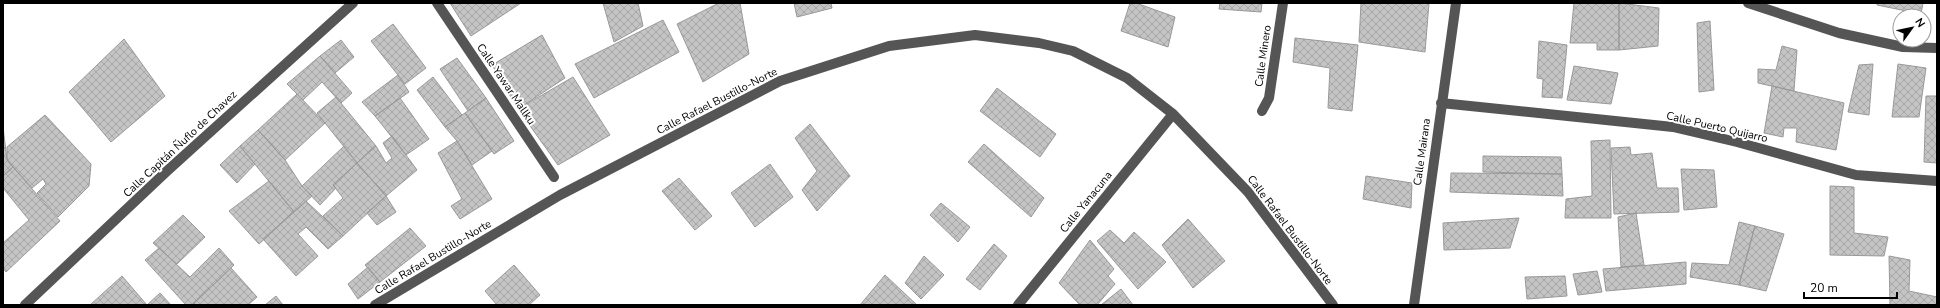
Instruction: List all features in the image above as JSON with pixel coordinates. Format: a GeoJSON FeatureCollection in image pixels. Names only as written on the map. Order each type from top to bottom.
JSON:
{"type":"FeatureCollection","features":[{"type":"Feature","properties":{"kind":"street","name":"Calle Capitán Ñuflo de Chavez"},"geometry":{"type":"LineString","coordinates":[[26,305],[184,156],[353,3]]}},
{"type":"Feature","properties":{"kind":"street","name":"Calle Yawar Mallku"},"geometry":{"type":"LineString","coordinates":[[438,3],[554,177]]}},
{"type":"Feature","properties":{"kind":"street","name":"Calle Minero"},"geometry":{"type":"LineString","coordinates":[[1262,112],[1270,98],[1283,3]]}},
{"type":"Feature","properties":{"kind":"street","name":"Calle Mairana"},"geometry":{"type":"LineString","coordinates":[[1414,305],[1456,3]]}},
{"type":"Feature","properties":{"kind":"street"},"geometry":{"type":"LineString","coordinates":[[1748,3],[1839,33],[1903,47],[1937,48]]}},
{"type":"Feature","properties":{"kind":"street","name":"Calle Rafael Bustillo-Norte"},"geometry":{"type":"LineString","coordinates":[[375,305],[560,195],[780,81],[889,46],[975,35],[1039,43],[1073,51],[1127,78],[1173,114],[1248,192],[1333,305]]}},
{"type":"Feature","properties":{"kind":"street","name":"Calle Puerto Quijarro"},"geometry":{"type":"LineString","coordinates":[[1441,104],[1674,127],[1737,142],[1856,175],[1937,181]]}},
{"type":"Feature","properties":{"kind":"street","name":"Calle Yanacuna"},"geometry":{"type":"LineString","coordinates":[[1018,305],[1173,114]]}},
{"type":"Feature","properties":{"kind":"building"},"geometry":{"type":"Polygon","coordinates":[[[450,3],[521,3],[471,36],[450,3]]]}},
{"type":"Feature","properties":{"kind":"building"},"geometry":{"type":"Polygon","coordinates":[[[603,3],[638,3],[643,26],[614,42],[603,3]]]}},
{"type":"Feature","properties":{"kind":"building"},"geometry":{"type":"Polygon","coordinates":[[[719,3],[740,3],[749,54],[703,82],[677,24],[719,3]]]}},
{"type":"Feature","properties":{"kind":"building"},"geometry":{"type":"Polygon","coordinates":[[[794,3],[831,3],[832,8],[797,17],[794,3]]]}},
{"type":"Feature","properties":{"kind":"building"},"geometry":{"type":"Polygon","coordinates":[[[1130,3],[1136,3],[1175,17],[1168,47],[1121,31],[1130,3]]]}},
{"type":"Feature","properties":{"kind":"building"},"geometry":{"type":"Polygon","coordinates":[[[1220,3],[1262,3],[1261,12],[1219,9],[1220,3]]]}},
{"type":"Feature","properties":{"kind":"building"},"geometry":{"type":"Polygon","coordinates":[[[1361,3],[1429,3],[1425,52],[1359,42],[1361,3]]]}},
{"type":"Feature","properties":{"kind":"building"},"geometry":{"type":"Polygon","coordinates":[[[1574,3],[1619,3],[1619,50],[1597,50],[1597,43],[1570,43],[1574,3]]]}},
{"type":"Feature","properties":{"kind":"building"},"geometry":{"type":"Polygon","coordinates":[[[1619,3],[1659,8],[1658,46],[1619,50],[1619,3]]]}},
{"type":"Feature","properties":{"kind":"building"},"geometry":{"type":"Polygon","coordinates":[[[1877,3],[1923,3],[1922,8],[1892,8],[1877,5],[1877,3]]]}},
{"type":"Feature","properties":{"kind":"building"},"geometry":{"type":"Polygon","coordinates":[[[663,20],[679,52],[594,98],[575,64],[663,20]]]}},
{"type":"Feature","properties":{"kind":"building"},"geometry":{"type":"Polygon","coordinates":[[[1710,21],[1714,90],[1699,92],[1697,23],[1710,21]]]}},
{"type":"Feature","properties":{"kind":"building"},"geometry":{"type":"Polygon","coordinates":[[[393,24],[426,68],[405,84],[371,41],[393,24]]]}},
{"type":"Feature","properties":{"kind":"building"},"geometry":{"type":"Polygon","coordinates":[[[542,35],[565,78],[518,109],[492,65],[542,35]]]}},
{"type":"Feature","properties":{"kind":"building"},"geometry":{"type":"Polygon","coordinates":[[[1295,38],[1358,45],[1352,111],[1328,108],[1330,68],[1293,62],[1295,38]]]}},
{"type":"Feature","properties":{"kind":"building"},"geometry":{"type":"Polygon","coordinates":[[[124,39],[165,96],[111,142],[69,92],[124,39]]]}},
{"type":"Feature","properties":{"kind":"building"},"geometry":{"type":"Polygon","coordinates":[[[341,40],[354,57],[335,73],[320,56],[341,40]]]}},
{"type":"Feature","properties":{"kind":"building"},"geometry":{"type":"Polygon","coordinates":[[[1539,41],[1567,45],[1562,98],[1542,97],[1543,79],[1537,78],[1539,41]]]}},
{"type":"Feature","properties":{"kind":"building"},"geometry":{"type":"Polygon","coordinates":[[[1782,46],[1797,50],[1794,91],[1758,83],[1758,69],[1776,70],[1782,46]]]}},
{"type":"Feature","properties":{"kind":"building"},"geometry":{"type":"Polygon","coordinates":[[[320,56],[352,93],[341,103],[322,82],[303,100],[287,84],[320,56]]]}},
{"type":"Feature","properties":{"kind":"building"},"geometry":{"type":"Polygon","coordinates":[[[457,58],[486,98],[468,111],[440,69],[457,58]]]}},
{"type":"Feature","properties":{"kind":"building"},"geometry":{"type":"Polygon","coordinates":[[[1873,64],[1869,115],[1848,112],[1859,65],[1873,64]]]}},
{"type":"Feature","properties":{"kind":"building"},"geometry":{"type":"Polygon","coordinates":[[[1898,64],[1926,68],[1919,117],[1892,117],[1898,64]]]}},
{"type":"Feature","properties":{"kind":"building"},"geometry":{"type":"Polygon","coordinates":[[[1574,66],[1618,73],[1611,104],[1567,100],[1574,66]]]}},
{"type":"Feature","properties":{"kind":"building"},"geometry":{"type":"Polygon","coordinates":[[[398,75],[409,92],[375,116],[362,102],[398,75]]]}},
{"type":"Feature","properties":{"kind":"building"},"geometry":{"type":"Polygon","coordinates":[[[433,77],[462,115],[445,127],[417,90],[433,77]]]}},
{"type":"Feature","properties":{"kind":"building"},"geometry":{"type":"Polygon","coordinates":[[[573,77],[610,135],[558,165],[518,109],[573,77]]]}},
{"type":"Feature","properties":{"kind":"building"},"geometry":{"type":"Polygon","coordinates":[[[1772,86],[1844,103],[1836,150],[1796,142],[1797,128],[1784,128],[1783,137],[1764,133],[1772,86]]]}},
{"type":"Feature","properties":{"kind":"building"},"geometry":{"type":"Polygon","coordinates":[[[997,88],[1056,134],[1040,157],[980,111],[997,88]]]}},
{"type":"Feature","properties":{"kind":"building"},"geometry":{"type":"Polygon","coordinates":[[[297,94],[325,123],[285,160],[258,130],[297,94]]]}},
{"type":"Feature","properties":{"kind":"building"},"geometry":{"type":"Polygon","coordinates":[[[1926,96],[1937,96],[1937,163],[1924,162],[1926,96]]]}},
{"type":"Feature","properties":{"kind":"building"},"geometry":{"type":"Polygon","coordinates":[[[336,97],[376,146],[357,163],[317,113],[336,97]]]}},
{"type":"Feature","properties":{"kind":"building"},"geometry":{"type":"Polygon","coordinates":[[[400,98],[429,139],[406,155],[375,116],[400,98]]]}},
{"type":"Feature","properties":{"kind":"building"},"geometry":{"type":"Polygon","coordinates":[[[486,98],[514,141],[494,154],[465,113],[486,98]]]}},
{"type":"Feature","properties":{"kind":"building"},"geometry":{"type":"Polygon","coordinates":[[[465,113],[492,151],[472,165],[457,141],[445,127],[465,113]]]}},
{"type":"Feature","properties":{"kind":"building"},"geometry":{"type":"Polygon","coordinates":[[[45,115],[91,164],[89,186],[58,217],[37,193],[46,184],[43,179],[32,188],[7,160],[7,147],[45,115]]]}},
{"type":"Feature","properties":{"kind":"building"},"geometry":{"type":"Polygon","coordinates":[[[810,124],[850,176],[817,211],[802,190],[817,171],[795,138],[810,124]]]}},
{"type":"Feature","properties":{"kind":"building"},"geometry":{"type":"Polygon","coordinates":[[[3,127],[7,160],[13,167],[3,176],[3,127]]]}},
{"type":"Feature","properties":{"kind":"building"},"geometry":{"type":"Polygon","coordinates":[[[258,130],[285,160],[302,186],[312,196],[294,212],[240,146],[258,130]]]}},
{"type":"Feature","properties":{"kind":"building"},"geometry":{"type":"Polygon","coordinates":[[[392,136],[417,170],[386,196],[357,163],[376,146],[386,163],[392,158],[383,143],[392,136]]]}},
{"type":"Feature","properties":{"kind":"building"},"geometry":{"type":"Polygon","coordinates":[[[1610,140],[1611,218],[1565,218],[1566,199],[1592,196],[1591,141],[1610,140]]]}},
{"type":"Feature","properties":{"kind":"building"},"geometry":{"type":"Polygon","coordinates":[[[457,141],[492,199],[460,219],[451,206],[462,199],[438,153],[457,141]]]}},
{"type":"Feature","properties":{"kind":"building"},"geometry":{"type":"Polygon","coordinates":[[[984,144],[1044,198],[1031,217],[968,162],[984,144]]]}},
{"type":"Feature","properties":{"kind":"building"},"geometry":{"type":"Polygon","coordinates":[[[240,146],[255,164],[237,183],[220,165],[240,146]]]}},
{"type":"Feature","properties":{"kind":"building"},"geometry":{"type":"Polygon","coordinates":[[[344,146],[357,163],[333,185],[336,188],[320,205],[302,186],[344,146]]]}},
{"type":"Feature","properties":{"kind":"building"},"geometry":{"type":"Polygon","coordinates":[[[1630,147],[1631,155],[1652,153],[1657,188],[1678,188],[1679,212],[1614,214],[1611,148],[1630,147]]]}},
{"type":"Feature","properties":{"kind":"building"},"geometry":{"type":"Polygon","coordinates":[[[1483,156],[1561,157],[1562,174],[1483,172],[1483,156]]]}},
{"type":"Feature","properties":{"kind":"building"},"geometry":{"type":"Polygon","coordinates":[[[357,163],[386,196],[343,236],[323,216],[343,198],[333,185],[357,163]]]}},
{"type":"Feature","properties":{"kind":"building"},"geometry":{"type":"Polygon","coordinates":[[[770,164],[793,197],[755,227],[731,193],[770,164]]]}},
{"type":"Feature","properties":{"kind":"building"},"geometry":{"type":"Polygon","coordinates":[[[13,167],[60,221],[6,272],[3,268],[3,243],[29,220],[3,188],[3,176],[13,167]]]}},
{"type":"Feature","properties":{"kind":"building"},"geometry":{"type":"Polygon","coordinates":[[[1681,169],[1714,170],[1717,207],[1684,210],[1681,169]]]}},
{"type":"Feature","properties":{"kind":"building"},"geometry":{"type":"Polygon","coordinates":[[[1451,173],[1562,174],[1563,196],[1450,192],[1451,173]]]}},
{"type":"Feature","properties":{"kind":"building"},"geometry":{"type":"Polygon","coordinates":[[[1366,176],[1412,183],[1411,208],[1363,199],[1366,176]]]}},
{"type":"Feature","properties":{"kind":"building"},"geometry":{"type":"Polygon","coordinates":[[[679,178],[712,216],[695,230],[662,191],[679,178]]]}},
{"type":"Feature","properties":{"kind":"building"},"geometry":{"type":"Polygon","coordinates":[[[269,181],[294,212],[259,244],[229,211],[269,181]]]}},
{"type":"Feature","properties":{"kind":"building"},"geometry":{"type":"Polygon","coordinates":[[[1830,186],[1854,187],[1854,233],[1888,237],[1884,256],[1830,255],[1830,186]]]}},
{"type":"Feature","properties":{"kind":"building"},"geometry":{"type":"Polygon","coordinates":[[[386,196],[396,212],[377,225],[367,213],[386,196]]]}},
{"type":"Feature","properties":{"kind":"building"},"geometry":{"type":"Polygon","coordinates":[[[306,201],[343,236],[328,249],[306,227],[298,234],[318,256],[296,276],[263,239],[306,201]]]}},
{"type":"Feature","properties":{"kind":"building"},"geometry":{"type":"Polygon","coordinates":[[[941,203],[970,227],[958,242],[930,215],[941,203]]]}},
{"type":"Feature","properties":{"kind":"building"},"geometry":{"type":"Polygon","coordinates":[[[1636,213],[1644,265],[1621,267],[1618,217],[1636,213]]]}},
{"type":"Feature","properties":{"kind":"building"},"geometry":{"type":"Polygon","coordinates":[[[183,215],[205,237],[177,264],[153,243],[183,215]]]}},
{"type":"Feature","properties":{"kind":"building"},"geometry":{"type":"Polygon","coordinates":[[[1519,218],[1510,248],[1444,250],[1443,223],[1519,218]]]}},
{"type":"Feature","properties":{"kind":"building"},"geometry":{"type":"Polygon","coordinates":[[[1188,219],[1225,261],[1193,288],[1162,245],[1188,219]]]}},
{"type":"Feature","properties":{"kind":"building"},"geometry":{"type":"Polygon","coordinates":[[[1739,222],[1755,226],[1739,285],[1690,277],[1692,263],[1729,265],[1739,222]]]}},
{"type":"Feature","properties":{"kind":"building"},"geometry":{"type":"Polygon","coordinates":[[[1755,226],[1784,234],[1766,291],[1739,285],[1755,226]]]}},
{"type":"Feature","properties":{"kind":"building"},"geometry":{"type":"Polygon","coordinates":[[[410,228],[426,246],[380,282],[365,265],[410,228]]]}},
{"type":"Feature","properties":{"kind":"building"},"geometry":{"type":"Polygon","coordinates":[[[1110,230],[1124,243],[1134,232],[1166,262],[1138,289],[1097,241],[1110,230]]]}},
{"type":"Feature","properties":{"kind":"building"},"geometry":{"type":"Polygon","coordinates":[[[1090,240],[1114,269],[1108,276],[1115,284],[1097,305],[1080,305],[1059,283],[1090,240]]]}},
{"type":"Feature","properties":{"kind":"building"},"geometry":{"type":"Polygon","coordinates":[[[994,244],[1007,256],[980,290],[966,279],[994,244]]]}},
{"type":"Feature","properties":{"kind":"building"},"geometry":{"type":"Polygon","coordinates":[[[159,248],[190,277],[219,248],[234,265],[192,305],[186,305],[145,260],[159,248]]]}},
{"type":"Feature","properties":{"kind":"building"},"geometry":{"type":"Polygon","coordinates":[[[924,256],[944,275],[921,299],[905,283],[924,256]]]}},
{"type":"Feature","properties":{"kind":"building"},"geometry":{"type":"Polygon","coordinates":[[[1889,256],[1910,260],[1909,291],[1937,297],[1937,305],[1890,305],[1889,256]]]}},
{"type":"Feature","properties":{"kind":"building"},"geometry":{"type":"Polygon","coordinates":[[[1686,262],[1686,284],[1606,291],[1603,269],[1686,262]]]}},
{"type":"Feature","properties":{"kind":"building"},"geometry":{"type":"Polygon","coordinates":[[[514,265],[540,295],[529,305],[497,305],[485,291],[514,265]]]}},
{"type":"Feature","properties":{"kind":"building"},"geometry":{"type":"Polygon","coordinates":[[[368,267],[380,282],[358,299],[348,284],[368,267]]]}},
{"type":"Feature","properties":{"kind":"building"},"geometry":{"type":"Polygon","coordinates":[[[231,268],[257,297],[248,305],[196,305],[194,303],[231,268]]]}},
{"type":"Feature","properties":{"kind":"building"},"geometry":{"type":"Polygon","coordinates":[[[1597,271],[1602,292],[1578,295],[1573,274],[1597,271]]]}},
{"type":"Feature","properties":{"kind":"building"},"geometry":{"type":"Polygon","coordinates":[[[885,275],[917,305],[860,305],[885,275]]]}},
{"type":"Feature","properties":{"kind":"building"},"geometry":{"type":"Polygon","coordinates":[[[122,276],[147,305],[90,305],[122,276]]]}},
{"type":"Feature","properties":{"kind":"building"},"geometry":{"type":"Polygon","coordinates":[[[1565,276],[1567,296],[1527,299],[1525,277],[1565,276]]]}},
{"type":"Feature","properties":{"kind":"building"},"geometry":{"type":"Polygon","coordinates":[[[1121,289],[1133,305],[1101,305],[1121,289]]]}},
{"type":"Feature","properties":{"kind":"building"},"geometry":{"type":"Polygon","coordinates":[[[160,293],[171,305],[147,305],[160,293]]]}},
{"type":"Feature","properties":{"kind":"building"},"geometry":{"type":"Polygon","coordinates":[[[276,296],[283,305],[265,305],[276,296]]]}}]}
